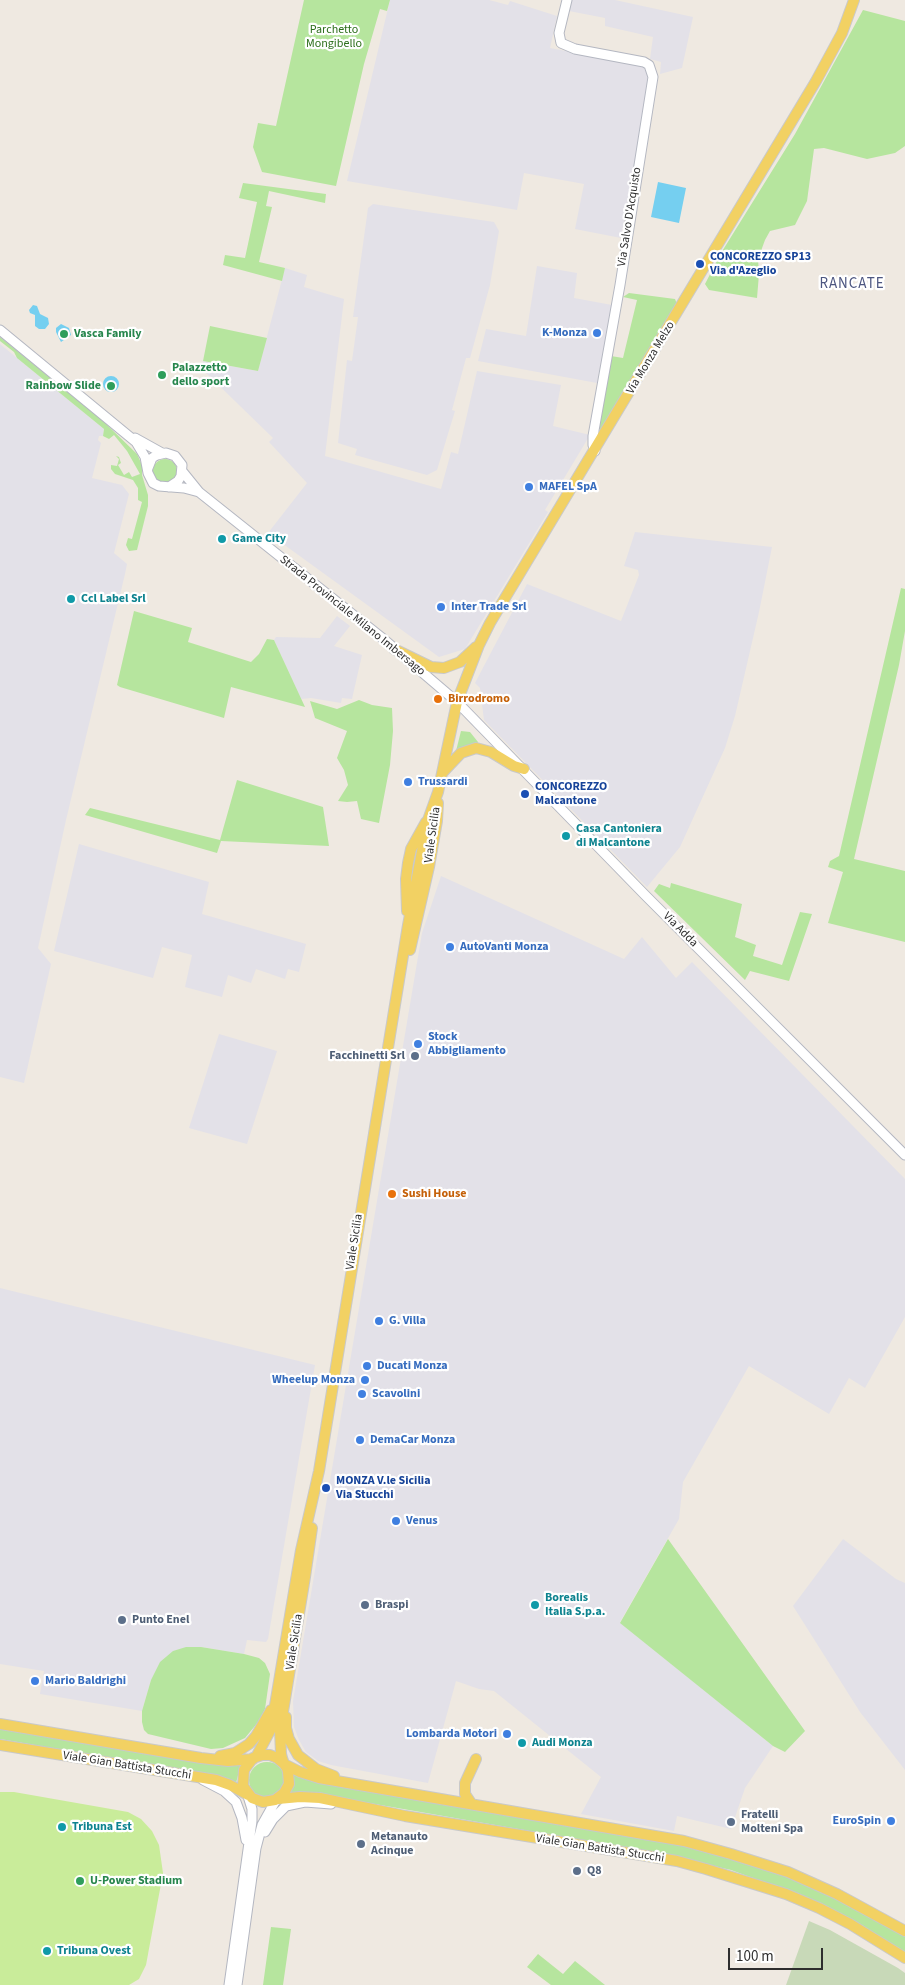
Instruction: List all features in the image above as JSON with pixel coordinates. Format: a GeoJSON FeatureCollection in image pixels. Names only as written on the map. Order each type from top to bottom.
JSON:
{"type":"FeatureCollection","features":[{"type":"Feature","properties":{"kind":"main road","name":"Via Salvo D'Acquisto"},"geometry":{"type":"LineString","coordinates":[[567,0],[559,33],[561,44],[644,62],[649,66],[653,77],[593,436],[595,450]]}},
{"type":"Feature","properties":{"kind":"main road","name":"Via Monza Melzo"},"geometry":{"type":"LineString","coordinates":[[457,702],[479,645],[816,81],[856,0]]}},
{"type":"Feature","properties":{"kind":"main road"},"geometry":{"type":"LineString","coordinates":[[0,330],[140,442],[162,453],[175,456],[182,465],[182,471],[178,481],[169,487],[158,486],[153,483],[148,474],[152,458],[162,453]]}},
{"type":"Feature","properties":{"kind":"main road"},"geometry":{"type":"LineString","coordinates":[[113,422],[139,446],[148,468]]}},
{"type":"Feature","properties":{"kind":"main road","name":"Strada Provinciale Milano Imbersago"},"geometry":{"type":"LineString","coordinates":[[182,471],[200,492],[457,702]]}},
{"type":"Feature","properties":{"kind":"main road","name":"Strada Provinciale Milano Imbersago"},"geometry":{"type":"LineString","coordinates":[[169,487],[200,492]]}},
{"type":"Feature","properties":{"kind":"main road"},"geometry":{"type":"LineString","coordinates":[[394,649],[431,667],[444,668],[460,662],[479,645]]}},
{"type":"Feature","properties":{"kind":"main road","name":"Via Adda"},"geometry":{"type":"LineString","coordinates":[[457,702],[645,895],[905,1155]]}},
{"type":"Feature","properties":{"kind":"main road","name":"Viale Sicilia"},"geometry":{"type":"LineString","coordinates":[[254,1758],[270,1729],[277,1695],[301,1550],[315,1490],[408,925],[428,820],[438,792],[457,702]]}},
{"type":"Feature","properties":{"kind":"main road"},"geometry":{"type":"LineString","coordinates":[[442,774],[461,753],[476,748],[489,751],[514,766],[524,769]]}},
{"type":"Feature","properties":{"kind":"main road","name":"Viale Sicilia"},"geometry":{"type":"LineString","coordinates":[[397,995],[417,926],[437,821],[438,792]]}},
{"type":"Feature","properties":{"kind":"main road"},"geometry":{"type":"LineString","coordinates":[[408,925],[407,866],[418,834],[428,820]]}},
{"type":"Feature","properties":{"kind":"main road"},"geometry":{"type":"LineString","coordinates":[[421,857],[426,861],[428,871],[417,879],[410,876],[407,866],[412,858],[421,857]]}},
{"type":"Feature","properties":{"kind":"main road","name":"Viale Sicilia"},"geometry":{"type":"LineString","coordinates":[[284,1764],[280,1750],[279,1734],[309,1555],[315,1490]]}},
{"type":"Feature","properties":{"kind":"main road"},"geometry":{"type":"LineString","coordinates":[[289,1678],[285,1711],[286,1728],[293,1748],[306,1763],[316,1769],[356,1784]]}},
{"type":"Feature","properties":{"kind":"main road"},"geometry":{"type":"LineString","coordinates":[[201,1758],[236,1753],[249,1744],[269,1714],[277,1695]]}},
{"type":"Feature","properties":{"kind":"main road","name":"Viale Gian Battista Stucchi"},"geometry":{"type":"LineString","coordinates":[[0,1724],[201,1758],[228,1761],[271,1756],[306,1775],[684,1841],[788,1872],[837,1894],[905,1931]]}},
{"type":"Feature","properties":{"kind":"main road","name":"Viale Gian Battista Stucchi"},"geometry":{"type":"LineString","coordinates":[[0,1744],[196,1777],[227,1784],[263,1802],[306,1797],[677,1862],[731,1876],[786,1894],[850,1924],[905,1958]]}},
{"type":"Feature","properties":{"kind":"main road"},"geometry":{"type":"LineString","coordinates":[[237,1985],[249,1869],[252,1816],[248,1795],[242,1784],[242,1776],[245,1767],[254,1758]]}},
{"type":"Feature","properties":{"kind":"main road"},"geometry":{"type":"LineString","coordinates":[[471,1803],[465,1794],[465,1783],[476,1759]]}},
{"type":"Feature","properties":{"kind":"main road"},"geometry":{"type":"LineString","coordinates":[[229,1985],[249,1869],[262,1825],[277,1800],[286,1791],[289,1782],[284,1764]]}},
{"type":"Feature","properties":{"kind":"main road"},"geometry":{"type":"LineString","coordinates":[[196,1777],[217,1786],[236,1802],[245,1828],[249,1869]]}},
{"type":"Feature","properties":{"kind":"main road"},"geometry":{"type":"LineString","coordinates":[[249,1869],[268,1825],[286,1806],[305,1802],[355,1806]]}},
{"type":"Feature","properties":{"kind":"shaded area"},"geometry":{"type":"Polygon","coordinates":[[[390,0],[489,0],[508,5],[510,1],[557,16],[550,48],[641,65],[650,75],[621,238],[575,229],[584,184],[524,173],[517,210],[347,181],[390,0]]]}},
{"type":"Feature","properties":{"kind":"shaded area"},"geometry":{"type":"Polygon","coordinates":[[[572,0],[615,0],[693,17],[682,68],[660,74],[661,62],[650,59],[653,37],[605,26],[605,18],[569,11],[572,0]]]}},
{"type":"Feature","properties":{"kind":"shaded area"},"geometry":{"type":"Polygon","coordinates":[[[373,204],[494,222],[499,231],[490,285],[470,358],[466,358],[452,410],[455,411],[437,470],[427,475],[355,455],[357,449],[338,443],[347,360],[352,361],[358,317],[353,317],[368,208],[373,204]]]}},
{"type":"Feature","properties":{"kind":"shaded area"},"geometry":{"type":"Polygon","coordinates":[[[537,266],[577,273],[574,298],[612,305],[597,383],[478,361],[486,329],[526,336],[537,266]]]}},
{"type":"Feature","properties":{"kind":"shaded area"},"geometry":{"type":"Polygon","coordinates":[[[285,268],[307,275],[304,287],[344,299],[325,456],[441,489],[451,452],[458,454],[477,371],[561,385],[553,426],[590,435],[545,510],[548,512],[465,649],[439,657],[268,533],[307,483],[269,442],[273,438],[202,369],[203,361],[258,371],[285,268]]]}},
{"type":"Feature","properties":{"kind":"shaded area"},"geometry":{"type":"Polygon","coordinates":[[[0,344],[104,429],[103,436],[99,436],[98,440],[101,443],[92,478],[122,485],[129,494],[114,553],[127,564],[66,820],[38,948],[51,964],[24,1083],[0,1077],[0,344]]]}},
{"type":"Feature","properties":{"kind":"shaded area"},"geometry":{"type":"Polygon","coordinates":[[[635,532],[772,547],[735,716],[725,748],[680,847],[647,887],[484,720],[480,688],[475,683],[527,584],[621,621],[639,575],[638,570],[624,566],[635,532]]]}},
{"type":"Feature","properties":{"kind":"shaded area"},"geometry":{"type":"Polygon","coordinates":[[[337,616],[350,626],[334,646],[362,655],[352,699],[342,698],[341,703],[311,698],[301,699],[274,640],[276,637],[320,638],[337,616]]]}},
{"type":"Feature","properties":{"kind":"shaded area"},"geometry":{"type":"Polygon","coordinates":[[[79,844],[209,882],[202,914],[306,944],[299,972],[288,969],[285,979],[256,969],[251,983],[228,975],[222,997],[185,987],[192,955],[162,947],[153,978],[54,951],[79,844]]]}},
{"type":"Feature","properties":{"kind":"shaded area"},"geometry":{"type":"Polygon","coordinates":[[[441,876],[624,959],[642,937],[676,978],[692,962],[905,1179],[905,1317],[865,1388],[849,1378],[829,1414],[749,1366],[683,1482],[679,1519],[620,1622],[773,1746],[745,1788],[731,1829],[677,1816],[674,1831],[581,1814],[601,1777],[494,1691],[479,1689],[456,1681],[428,1783],[318,1761],[306,1752],[294,1727],[293,1701],[422,933],[441,876]]]}},
{"type":"Feature","properties":{"kind":"shaded area"},"geometry":{"type":"Polygon","coordinates":[[[219,1034],[277,1051],[247,1144],[189,1128],[219,1034]]]}},
{"type":"Feature","properties":{"kind":"shaded area"},"geometry":{"type":"Polygon","coordinates":[[[0,1288],[315,1365],[268,1639],[266,1642],[247,1640],[244,1654],[201,1647],[151,1680],[142,1711],[40,1694],[44,1671],[0,1664],[0,1288]]]}},
{"type":"Feature","properties":{"kind":"shaded area"},"geometry":{"type":"Polygon","coordinates":[[[843,1539],[896,1579],[905,1583],[905,1770],[860,1712],[793,1606],[843,1539]]]}},
{"type":"Feature","properties":{"kind":"green space","name":"Parchetto Mongibello"},"geometry":{"type":"Polygon","coordinates":[[[304,0],[390,0],[387,11],[380,9],[364,64],[336,186],[262,172],[253,147],[258,123],[276,126],[304,0]]]}},
{"type":"Feature","properties":{"kind":"green space"},"geometry":{"type":"Polygon","coordinates":[[[863,10],[905,21],[905,146],[895,153],[867,159],[824,148],[814,149],[807,201],[795,225],[770,231],[765,240],[758,259],[757,298],[709,290],[705,284],[721,253],[795,134],[863,10]]]}},
{"type":"Feature","properties":{"kind":"green space"},"geometry":{"type":"Polygon","coordinates":[[[243,183],[326,194],[325,203],[269,191],[266,206],[272,207],[259,262],[285,268],[282,281],[223,265],[225,255],[245,258],[257,202],[239,198],[243,183]]]}},
{"type":"Feature","properties":{"kind":"green space"},"geometry":{"type":"Polygon","coordinates":[[[629,293],[675,299],[677,304],[604,431],[599,429],[611,356],[623,358],[637,300],[623,297],[629,293]]]}},
{"type":"Feature","properties":{"kind":"green space"},"geometry":{"type":"Polygon","coordinates":[[[210,326],[267,338],[258,371],[203,361],[210,326]]]}},
{"type":"Feature","properties":{"kind":"green space"},"geometry":{"type":"Polygon","coordinates":[[[0,337],[102,420],[137,454],[142,465],[142,475],[148,495],[148,506],[137,550],[129,551],[126,545],[128,538],[132,539],[142,502],[138,500],[138,488],[133,480],[115,474],[111,469],[111,465],[117,466],[119,459],[116,456],[119,457],[121,463],[118,465],[124,475],[129,472],[132,477],[140,474],[127,451],[114,435],[109,439],[103,436],[104,429],[17,358],[14,352],[0,341],[0,337]]]}},
{"type":"Feature","properties":{"kind":"green space"},"geometry":{"type":"Polygon","coordinates":[[[165,459],[174,462],[177,471],[174,480],[165,483],[156,480],[153,471],[156,462],[165,459]]]}},
{"type":"Feature","properties":{"kind":"green space"},"geometry":{"type":"Polygon","coordinates":[[[901,588],[905,589],[905,631],[899,665],[854,859],[905,871],[905,942],[828,923],[843,872],[828,867],[830,861],[839,856],[901,588]]]}},
{"type":"Feature","properties":{"kind":"green space"},"geometry":{"type":"Polygon","coordinates":[[[134,611],[192,628],[188,642],[251,662],[259,654],[267,639],[274,640],[305,707],[231,687],[224,718],[120,687],[117,685],[134,611]]]}},
{"type":"Feature","properties":{"kind":"green space"},"geometry":{"type":"Polygon","coordinates":[[[359,700],[372,705],[392,708],[393,731],[390,765],[379,823],[361,819],[357,801],[338,801],[348,785],[344,770],[337,758],[347,731],[315,718],[310,701],[337,709],[359,700]]]}},
{"type":"Feature","properties":{"kind":"green space"},"geometry":{"type":"Polygon","coordinates":[[[461,731],[470,732],[478,742],[477,745],[456,751],[461,731]]]}},
{"type":"Feature","properties":{"kind":"green space"},"geometry":{"type":"Polygon","coordinates":[[[237,780],[323,807],[329,846],[221,841],[217,853],[85,815],[90,808],[220,840],[237,780]]]}},
{"type":"Feature","properties":{"kind":"green space"},"geometry":{"type":"Polygon","coordinates":[[[671,883],[742,904],[735,937],[756,945],[753,956],[782,965],[800,912],[812,914],[789,981],[750,971],[745,980],[654,891],[659,884],[670,888],[671,883]]]}},
{"type":"Feature","properties":{"kind":"green space"},"geometry":{"type":"Polygon","coordinates":[[[668,1539],[805,1731],[785,1752],[773,1746],[620,1623],[668,1539]]]}},
{"type":"Feature","properties":{"kind":"green space"},"geometry":{"type":"Polygon","coordinates":[[[186,1647],[201,1647],[244,1654],[259,1658],[265,1663],[270,1674],[265,1709],[259,1721],[245,1738],[223,1748],[211,1749],[148,1734],[144,1730],[142,1711],[151,1680],[160,1662],[173,1651],[186,1647]]]}},
{"type":"Feature","properties":{"kind":"green space"},"geometry":{"type":"Polygon","coordinates":[[[0,1729],[241,1764],[236,1783],[188,1772],[0,1739],[0,1729]]]}},
{"type":"Feature","properties":{"kind":"green space"},"geometry":{"type":"Polygon","coordinates":[[[267,1762],[274,1763],[280,1767],[284,1773],[284,1787],[280,1793],[274,1797],[267,1798],[260,1797],[254,1793],[250,1787],[249,1780],[250,1773],[254,1767],[260,1763],[267,1762]]]}},
{"type":"Feature","properties":{"kind":"green space"},"geometry":{"type":"Polygon","coordinates":[[[292,1773],[665,1841],[767,1868],[810,1885],[854,1906],[905,1936],[905,1952],[849,1918],[805,1897],[731,1870],[662,1854],[317,1794],[289,1794],[292,1773]]]}},
{"type":"Feature","properties":{"kind":"green space","name":"U-Power Stadium"},"geometry":{"type":"Polygon","coordinates":[[[0,1792],[14,1792],[128,1812],[141,1819],[152,1831],[159,1845],[163,1873],[146,1965],[139,1979],[129,1985],[0,1985],[0,1792]]]}},
{"type":"Feature","properties":{"kind":"green space"},"geometry":{"type":"Polygon","coordinates":[[[809,1921],[830,1930],[898,1968],[905,1973],[905,1985],[786,1985],[809,1921]]]}},
{"type":"Feature","properties":{"kind":"green space"},"geometry":{"type":"Polygon","coordinates":[[[271,1927],[291,1929],[283,1985],[263,1985],[271,1927]]]}},
{"type":"Feature","properties":{"kind":"green space"},"geometry":{"type":"Polygon","coordinates":[[[538,1954],[563,1974],[575,1961],[605,1985],[551,1985],[527,1967],[538,1954]]]}},
{"type":"Feature","properties":{"kind":"water"},"geometry":{"type":"Polygon","coordinates":[[[658,182],[686,188],[679,223],[651,217],[658,182]]]}},
{"type":"Feature","properties":{"kind":"water"},"geometry":{"type":"Polygon","coordinates":[[[33,305],[37,306],[40,314],[48,318],[49,324],[45,329],[39,329],[35,326],[35,315],[30,313],[29,310],[33,305]]]}},
{"type":"Feature","properties":{"kind":"water","name":"Vasca Family"},"geometry":{"type":"Polygon","coordinates":[[[61,324],[69,328],[71,335],[61,342],[56,328],[61,324]]]}},
{"type":"Feature","properties":{"kind":"water","name":"Rainbow Slide"},"geometry":{"type":"Polygon","coordinates":[[[111,376],[117,378],[119,384],[117,390],[111,392],[105,390],[103,384],[105,378],[111,376]]]}},
{"type":"Feature","properties":{"kind":"place","name":"CONCOREZZO SP13 Via d'Azeglio"},"geometry":{"type":"Point","coordinates":[700,264]}},
{"type":"Feature","properties":{"kind":"place","name":"K-Monza"},"geometry":{"type":"Point","coordinates":[597,333]}},
{"type":"Feature","properties":{"kind":"place","name":"Vasca Family"},"geometry":{"type":"Point","coordinates":[64,334]}},
{"type":"Feature","properties":{"kind":"place","name":"Palazzetto dello sport"},"geometry":{"type":"Point","coordinates":[162,375]}},
{"type":"Feature","properties":{"kind":"place","name":"Rainbow Slide"},"geometry":{"type":"Point","coordinates":[111,386]}},
{"type":"Feature","properties":{"kind":"place","name":"MAFEL SpA"},"geometry":{"type":"Point","coordinates":[529,487]}},
{"type":"Feature","properties":{"kind":"place","name":"Game City"},"geometry":{"type":"Point","coordinates":[222,539]}},
{"type":"Feature","properties":{"kind":"place","name":"Ccl Label Srl"},"geometry":{"type":"Point","coordinates":[71,599]}},
{"type":"Feature","properties":{"kind":"place","name":"Inter Trade Srl"},"geometry":{"type":"Point","coordinates":[441,607]}},
{"type":"Feature","properties":{"kind":"place","name":"Birrodromo"},"geometry":{"type":"Point","coordinates":[438,699]}},
{"type":"Feature","properties":{"kind":"place","name":"Trussardi"},"geometry":{"type":"Point","coordinates":[408,782]}},
{"type":"Feature","properties":{"kind":"place","name":"CONCOREZZO Malcantone"},"geometry":{"type":"Point","coordinates":[525,794]}},
{"type":"Feature","properties":{"kind":"place","name":"Casa Cantoniera di Malcantone"},"geometry":{"type":"Point","coordinates":[566,836]}},
{"type":"Feature","properties":{"kind":"place","name":"AutoVanti Monza"},"geometry":{"type":"Point","coordinates":[450,947]}},
{"type":"Feature","properties":{"kind":"place","name":"Stock Abbigliamento"},"geometry":{"type":"Point","coordinates":[418,1044]}},
{"type":"Feature","properties":{"kind":"place","name":"Facchinetti Srl"},"geometry":{"type":"Point","coordinates":[415,1056]}},
{"type":"Feature","properties":{"kind":"place","name":"Sushi House"},"geometry":{"type":"Point","coordinates":[392,1194]}},
{"type":"Feature","properties":{"kind":"place","name":"G. Villa"},"geometry":{"type":"Point","coordinates":[379,1321]}},
{"type":"Feature","properties":{"kind":"place","name":"Ducati Monza"},"geometry":{"type":"Point","coordinates":[367,1366]}},
{"type":"Feature","properties":{"kind":"place","name":"Wheelup Monza"},"geometry":{"type":"Point","coordinates":[365,1380]}},
{"type":"Feature","properties":{"kind":"place","name":"Scavolini"},"geometry":{"type":"Point","coordinates":[362,1394]}},
{"type":"Feature","properties":{"kind":"place","name":"DemaCar Monza"},"geometry":{"type":"Point","coordinates":[360,1440]}},
{"type":"Feature","properties":{"kind":"place","name":"MONZA V.le Sicilia Via Stucchi"},"geometry":{"type":"Point","coordinates":[326,1488]}},
{"type":"Feature","properties":{"kind":"place","name":"Venus"},"geometry":{"type":"Point","coordinates":[396,1521]}},
{"type":"Feature","properties":{"kind":"place","name":"Braspi"},"geometry":{"type":"Point","coordinates":[365,1605]}},
{"type":"Feature","properties":{"kind":"place","name":"Borealis Italia S.p.a."},"geometry":{"type":"Point","coordinates":[535,1605]}},
{"type":"Feature","properties":{"kind":"place","name":"Punto Enel"},"geometry":{"type":"Point","coordinates":[122,1620]}},
{"type":"Feature","properties":{"kind":"place","name":"Mario Baldrighi"},"geometry":{"type":"Point","coordinates":[35,1681]}},
{"type":"Feature","properties":{"kind":"place","name":"Lombarda Motori"},"geometry":{"type":"Point","coordinates":[507,1734]}},
{"type":"Feature","properties":{"kind":"place","name":"Audi Monza"},"geometry":{"type":"Point","coordinates":[522,1743]}},
{"type":"Feature","properties":{"kind":"place","name":"EuroSpin"},"geometry":{"type":"Point","coordinates":[891,1821]}},
{"type":"Feature","properties":{"kind":"place","name":"Fratelli Molteni Spa"},"geometry":{"type":"Point","coordinates":[731,1822]}},
{"type":"Feature","properties":{"kind":"place","name":"Tribuna Est"},"geometry":{"type":"Point","coordinates":[62,1827]}},
{"type":"Feature","properties":{"kind":"place","name":"Metanauto Acinque"},"geometry":{"type":"Point","coordinates":[361,1844]}},
{"type":"Feature","properties":{"kind":"place","name":"Q8"},"geometry":{"type":"Point","coordinates":[577,1871]}},
{"type":"Feature","properties":{"kind":"place","name":"U-Power Stadium"},"geometry":{"type":"Point","coordinates":[80,1881]}},
{"type":"Feature","properties":{"kind":"place","name":"Tribuna Ovest"},"geometry":{"type":"Point","coordinates":[47,1951]}},
{"type":"Feature","properties":{"kind":"district","name":"RANCATE"},"geometry":{"type":"Point","coordinates":[852,285]}}]}
